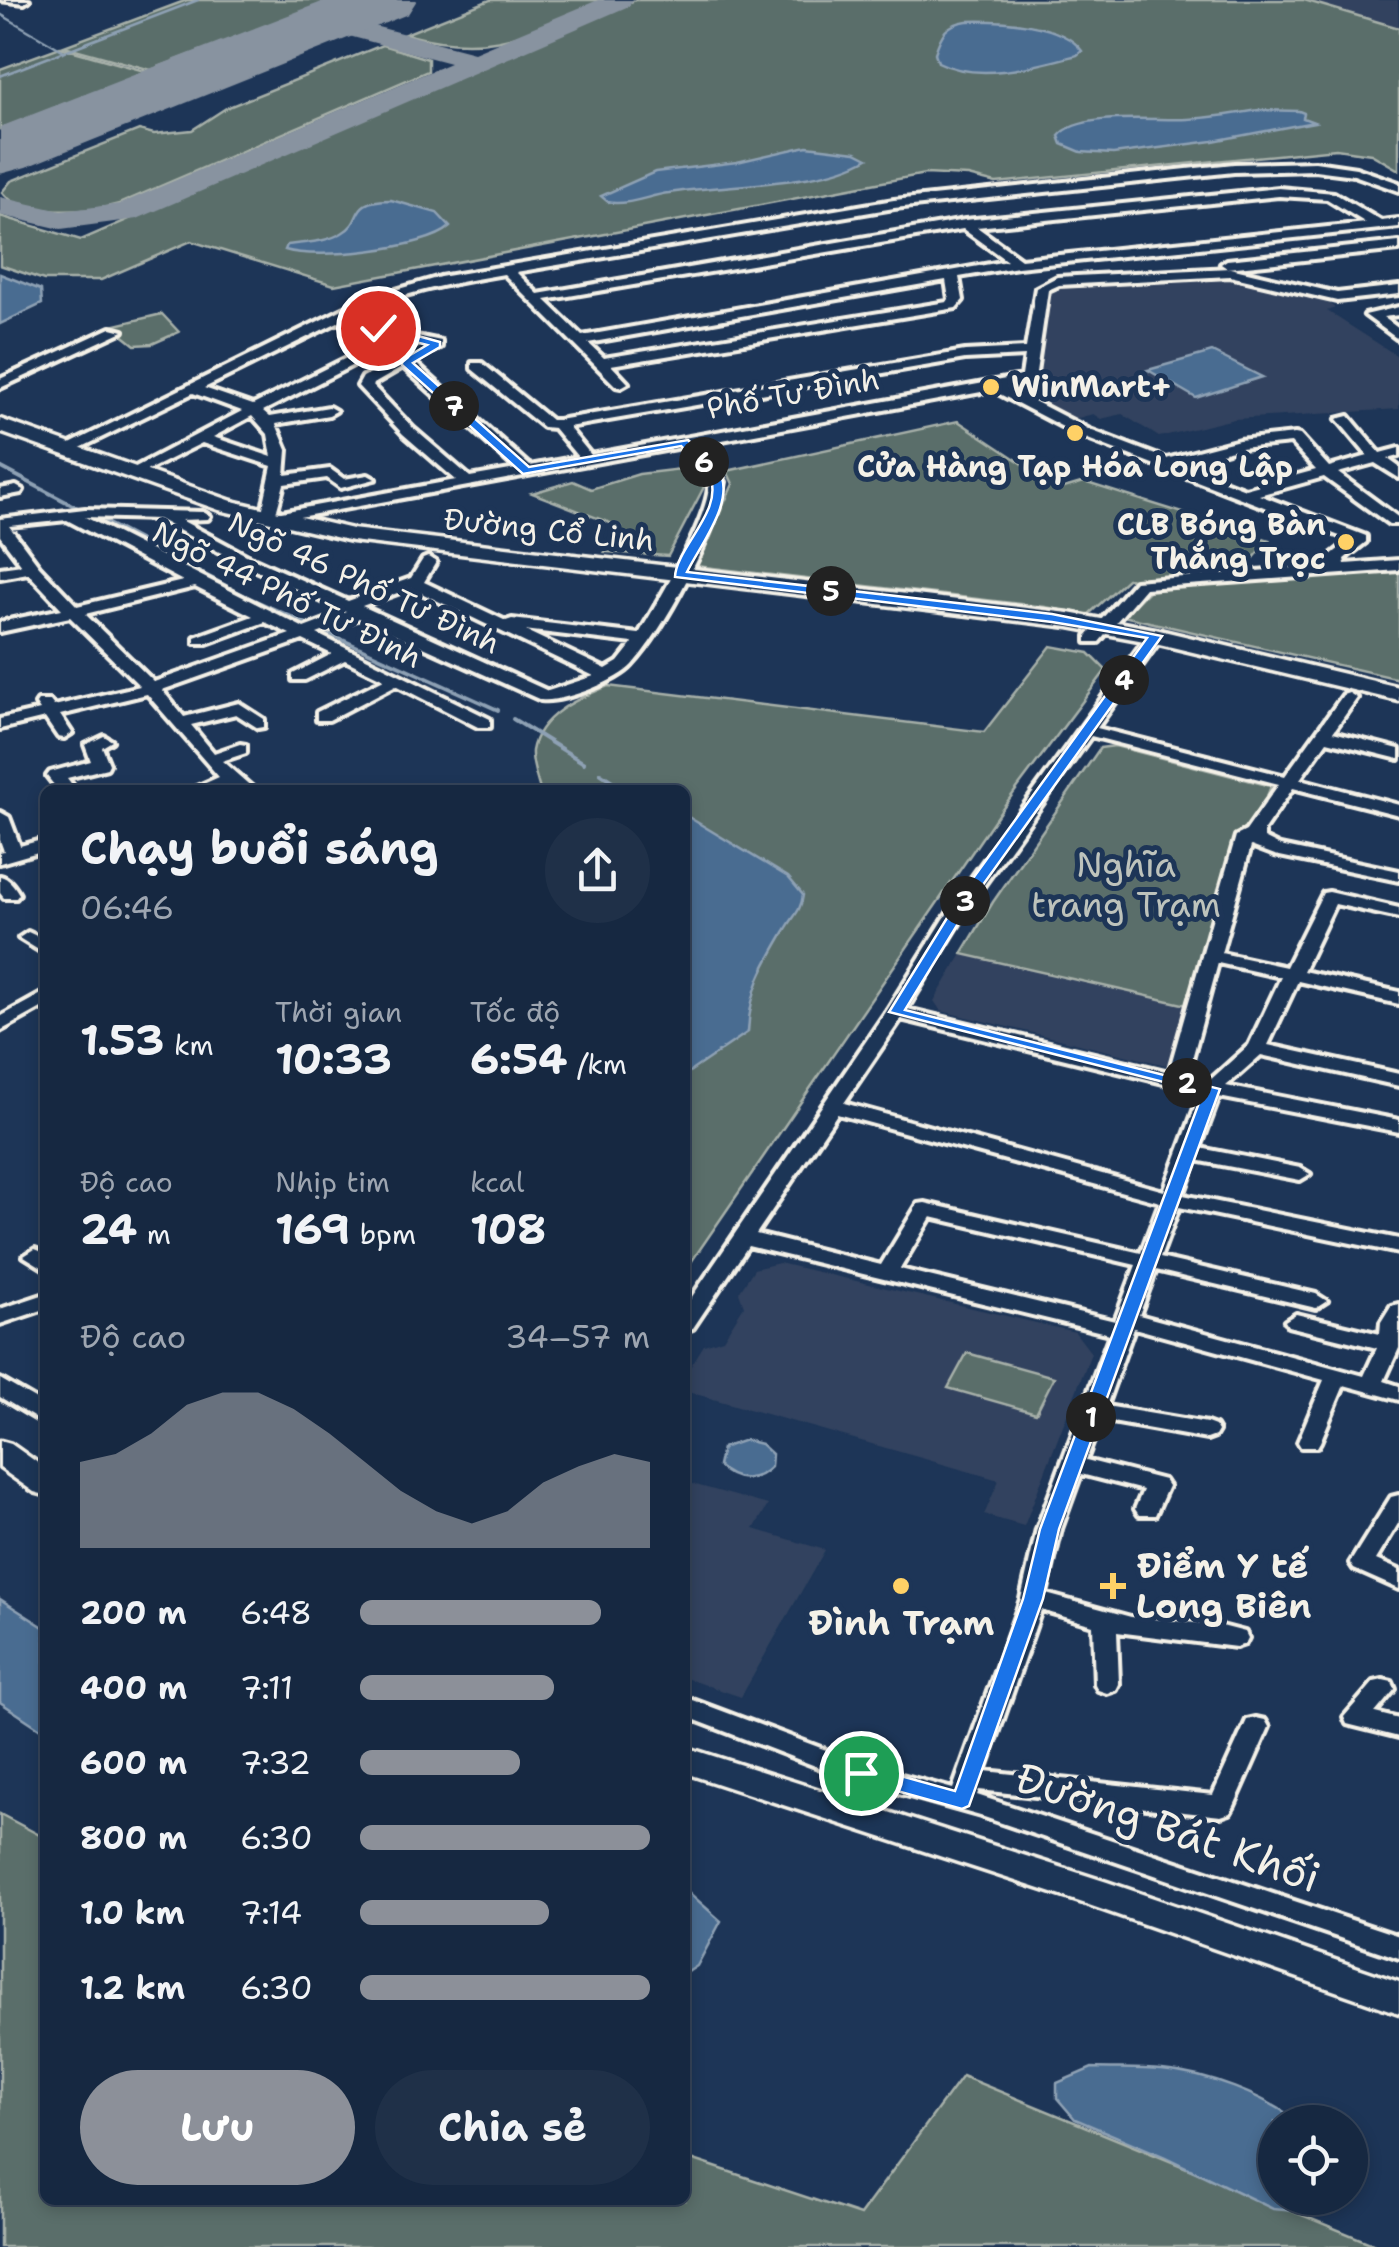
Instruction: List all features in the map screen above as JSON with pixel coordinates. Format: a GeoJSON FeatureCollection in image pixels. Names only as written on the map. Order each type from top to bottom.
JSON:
{"type":"FeatureCollection","features":[{"type":"Feature","properties":{"kind":"main road","name":"Đường Cổ Linh"},"geometry":{"type":"LineString","coordinates":[[1,430],[270,518],[424,546],[675,583],[1098,632],[1399,694]]}},
{"type":"Feature","properties":{"kind":"main road","name":"Đường Cổ Linh"},"geometry":{"type":"LineString","coordinates":[[1,430],[203,516],[352,550],[422,572],[675,583]]}},
{"type":"Feature","properties":{"kind":"main road","name":"Đường Cổ Linh"},"geometry":{"type":"LineString","coordinates":[[1151,642],[1399,709]]}},
{"type":"Feature","properties":{"kind":"main road"},"geometry":{"type":"LineString","coordinates":[[0,1452],[40,1480]]}},
{"type":"Feature","properties":{"kind":"main road"},"geometry":{"type":"LineString","coordinates":[[690,1741],[774,1789]]}},
{"type":"Feature","properties":{"kind":"main road"},"geometry":{"type":"LineString","coordinates":[[690,1762],[1094,1892],[1399,1998]]}},
{"type":"Feature","properties":{"kind":"street"},"geometry":{"type":"LineString","coordinates":[[5,0],[24,0]]}},
{"type":"Feature","properties":{"kind":"street"},"geometry":{"type":"LineString","coordinates":[[67,449],[337,317],[407,288],[940,198],[1274,165],[1336,169],[1399,186]]}},
{"type":"Feature","properties":{"kind":"street"},"geometry":{"type":"LineString","coordinates":[[535,298],[964,225],[1297,192],[1344,202],[1379,225]]}},
{"type":"Feature","properties":{"kind":"street"},"geometry":{"type":"LineString","coordinates":[[940,198],[964,225]]}},
{"type":"Feature","properties":{"kind":"street"},"geometry":{"type":"LineString","coordinates":[[921,200],[1018,264]]}},
{"type":"Feature","properties":{"kind":"street"},"geometry":{"type":"LineString","coordinates":[[578,340],[1018,264],[1399,223]]}},
{"type":"Feature","properties":{"kind":"street"},"geometry":{"type":"LineString","coordinates":[[1147,276],[1399,246]]}},
{"type":"Feature","properties":{"kind":"street"},"geometry":{"type":"LineString","coordinates":[[1236,263],[1249,274]]}},
{"type":"Feature","properties":{"kind":"street"},"geometry":{"type":"LineString","coordinates":[[506,269],[620,383]]}},
{"type":"Feature","properties":{"kind":"street"},"geometry":{"type":"LineString","coordinates":[[477,366],[548,424],[558,424],[965,355],[1033,352],[1042,288],[1047,284],[1147,276],[1249,274],[1332,297],[1399,290]]}},
{"type":"Feature","properties":{"kind":"street"},"geometry":{"type":"LineString","coordinates":[[601,363],[951,305],[956,300],[952,276]]}},
{"type":"Feature","properties":{"kind":"street"},"geometry":{"type":"LineString","coordinates":[[1399,311],[1372,315],[1399,336]]}},
{"type":"Feature","properties":{"kind":"street"},"geometry":{"type":"LineString","coordinates":[[337,317],[436,344],[366,383],[368,390],[468,482]]}},
{"type":"Feature","properties":{"kind":"street"},"geometry":{"type":"LineString","coordinates":[[0,384],[116,331]]}},
{"type":"Feature","properties":{"kind":"street"},"geometry":{"type":"LineString","coordinates":[[131,473],[256,411],[397,337],[396,334]]}},
{"type":"Feature","properties":{"kind":"street","name":"Phố Tư Đình"},"geometry":{"type":"LineString","coordinates":[[270,518],[1028,379],[1033,352]]}},
{"type":"Feature","properties":{"kind":"street"},"geometry":{"type":"LineString","coordinates":[[406,362],[527,471]]}},
{"type":"Feature","properties":{"kind":"street"},"geometry":{"type":"LineString","coordinates":[[0,370],[16,376]]}},
{"type":"Feature","properties":{"kind":"street"},"geometry":{"type":"LineString","coordinates":[[994,385],[1085,433],[1361,539]]}},
{"type":"Feature","properties":{"kind":"street"},"geometry":{"type":"LineString","coordinates":[[191,388],[256,411],[270,421],[281,449],[270,518]]}},
{"type":"Feature","properties":{"kind":"street"},"geometry":{"type":"LineString","coordinates":[[270,421],[329,411]]}},
{"type":"Feature","properties":{"kind":"street"},"geometry":{"type":"LineString","coordinates":[[1344,420],[1376,457],[1399,474]]}},
{"type":"Feature","properties":{"kind":"street"},"geometry":{"type":"LineString","coordinates":[[236,421],[242,452]]}},
{"type":"Feature","properties":{"kind":"street"},"geometry":{"type":"LineString","coordinates":[[1286,422],[1324,470],[1394,517]]}},
{"type":"Feature","properties":{"kind":"street"},"geometry":{"type":"LineString","coordinates":[[558,424],[588,460]]}},
{"type":"Feature","properties":{"kind":"street"},"geometry":{"type":"LineString","coordinates":[[202,438],[242,452],[278,473],[330,473],[341,484],[368,479]]}},
{"type":"Feature","properties":{"kind":"street"},"geometry":{"type":"LineString","coordinates":[[1164,464],[1239,444],[1295,438]]}},
{"type":"Feature","properties":{"kind":"street"},"geometry":{"type":"LineString","coordinates":[[0,724],[46,707],[151,688],[314,630],[422,572],[437,597],[608,676],[627,663],[644,639],[714,506],[719,488],[714,472],[684,442]]}},
{"type":"Feature","properties":{"kind":"street"},"geometry":{"type":"LineString","coordinates":[[1242,495],[1399,452]]}},
{"type":"Feature","properties":{"kind":"street"},"geometry":{"type":"LineString","coordinates":[[203,516],[75,514],[0,524],[30,568],[151,688],[238,785]]}},
{"type":"Feature","properties":{"kind":"street","name":"Ngõ 44 Phố Tư Đình"},"geometry":{"type":"LineString","coordinates":[[75,514],[194,583],[266,616],[314,630],[346,654],[484,723]]}},
{"type":"Feature","properties":{"kind":"street","name":"Ngõ 46 Phố Tư Đình"},"geometry":{"type":"LineString","coordinates":[[161,514],[172,524],[243,559],[547,698],[608,676]]}},
{"type":"Feature","properties":{"kind":"street"},"geometry":{"type":"LineString","coordinates":[[1339,569],[1336,558],[1378,524],[1394,517]]}},
{"type":"Feature","properties":{"kind":"street"},"geometry":{"type":"LineString","coordinates":[[2,564],[30,568]]}},
{"type":"Feature","properties":{"kind":"street"},"geometry":{"type":"LineString","coordinates":[[1098,632],[1140,584],[1399,566]]}},
{"type":"Feature","properties":{"kind":"street"},"geometry":{"type":"LineString","coordinates":[[0,628],[73,610],[104,609],[194,583]]}},
{"type":"Feature","properties":{"kind":"street"},"geometry":{"type":"LineString","coordinates":[[201,640],[266,616]]}},
{"type":"Feature","properties":{"kind":"street"},"geometry":{"type":"LineString","coordinates":[[493,622],[644,639]]}},
{"type":"Feature","properties":{"kind":"street"},"geometry":{"type":"LineString","coordinates":[[690,1316],[896,1012],[968,895],[1151,642]]}},
{"type":"Feature","properties":{"kind":"street"},"geometry":{"type":"LineString","coordinates":[[300,677],[346,654]]}},
{"type":"Feature","properties":{"kind":"street"},"geometry":{"type":"LineString","coordinates":[[324,716],[398,678]]}},
{"type":"Feature","properties":{"kind":"street"},"geometry":{"type":"LineString","coordinates":[[1349,698],[1255,830],[1255,840],[1275,850],[1399,876]]}},
{"type":"Feature","properties":{"kind":"street"},"geometry":{"type":"LineString","coordinates":[[46,707],[64,732]]}},
{"type":"Feature","properties":{"kind":"street"},"geometry":{"type":"LineString","coordinates":[[182,724],[239,708],[258,723]]}},
{"type":"Feature","properties":{"kind":"street"},"geometry":{"type":"LineString","coordinates":[[1087,730],[1399,810]]}},
{"type":"Feature","properties":{"kind":"street"},"geometry":{"type":"LineString","coordinates":[[1323,735],[1399,754]]}},
{"type":"Feature","properties":{"kind":"street"},"geometry":{"type":"LineString","coordinates":[[63,785],[56,776],[101,764],[93,745],[104,741]]}},
{"type":"Feature","properties":{"kind":"street"},"geometry":{"type":"LineString","coordinates":[[212,758],[240,750]]}},
{"type":"Feature","properties":{"kind":"street"},"geometry":{"type":"LineString","coordinates":[[213,785],[229,779]]}},
{"type":"Feature","properties":{"kind":"street"},"geometry":{"type":"LineString","coordinates":[[0,816],[7,856],[40,846]]}},
{"type":"Feature","properties":{"kind":"street"},"geometry":{"type":"LineString","coordinates":[[1176,1081],[1245,836]]}},
{"type":"Feature","properties":{"kind":"street"},"geometry":{"type":"LineString","coordinates":[[1256,1727],[1221,1806],[966,1790],[1033,1599],[1049,1529],[1212,1089],[1257,1048],[1329,897],[1399,913]]}},
{"type":"Feature","properties":{"kind":"street"},"geometry":{"type":"LineString","coordinates":[[1211,956],[1399,998]]}},
{"type":"Feature","properties":{"kind":"street"},"geometry":{"type":"LineString","coordinates":[[0,1026],[40,1001]]}},
{"type":"Feature","properties":{"kind":"street"},"geometry":{"type":"LineString","coordinates":[[896,1012],[1176,1081],[1399,1126]]}},
{"type":"Feature","properties":{"kind":"street"},"geometry":{"type":"LineString","coordinates":[[1257,1048],[1399,1080]]}},
{"type":"Feature","properties":{"kind":"street"},"geometry":{"type":"LineString","coordinates":[[832,1106],[1171,1199],[1399,1246]]}},
{"type":"Feature","properties":{"kind":"street"},"geometry":{"type":"LineString","coordinates":[[1189,1152],[1300,1174]]}},
{"type":"Feature","properties":{"kind":"street"},"geometry":{"type":"LineString","coordinates":[[887,1273],[925,1208],[1316,1301]]}},
{"type":"Feature","properties":{"kind":"street"},"geometry":{"type":"LineString","coordinates":[[743,1238],[1125,1324],[1399,1393]]}},
{"type":"Feature","properties":{"kind":"street"},"geometry":{"type":"LineString","coordinates":[[0,1318],[40,1303]]}},
{"type":"Feature","properties":{"kind":"street"},"geometry":{"type":"LineString","coordinates":[[1371,1385],[1390,1344],[1392,1322],[1399,1311]]}},
{"type":"Feature","properties":{"kind":"street"},"geometry":{"type":"LineString","coordinates":[[1296,1321],[1390,1344]]}},
{"type":"Feature","properties":{"kind":"street"},"geometry":{"type":"LineString","coordinates":[[1308,1442],[1338,1376]]}},
{"type":"Feature","properties":{"kind":"street"},"geometry":{"type":"LineString","coordinates":[[0,1386],[40,1413]]}},
{"type":"Feature","properties":{"kind":"street"},"geometry":{"type":"LineString","coordinates":[[1093,1411],[1208,1432]]}},
{"type":"Feature","properties":{"kind":"street"},"geometry":{"type":"LineString","coordinates":[[1073,1464],[1156,1486],[1148,1509]]}},
{"type":"Feature","properties":{"kind":"street"},"geometry":{"type":"LineString","coordinates":[[1399,1502],[1362,1563],[1399,1580]]}},
{"type":"Feature","properties":{"kind":"street"},"geometry":{"type":"LineString","coordinates":[[1033,1599],[1105,1620],[1166,1631],[1208,1631],[1236,1638]]}},
{"type":"Feature","properties":{"kind":"street"},"geometry":{"type":"LineString","coordinates":[[1105,1620],[1107,1684]]}},
{"type":"Feature","properties":{"kind":"street"},"geometry":{"type":"LineString","coordinates":[[1383,1689],[1356,1717],[1399,1728]]}},
{"type":"Feature","properties":{"kind":"street","name":"Đường Bát Khối"},"geometry":{"type":"LineString","coordinates":[[690,1708],[861,1773],[966,1790],[1399,1947]]}},
{"type":"Feature","properties":{"kind":"shaded area"},"geometry":{"type":"Polygon","coordinates":[[[1304,0],[1398,0],[1399,26],[1396,27],[1304,0]]]}},
{"type":"Feature","properties":{"kind":"shaded area"},"geometry":{"type":"Polygon","coordinates":[[[967,21],[1046,29],[1061,34],[1082,51],[1043,64],[989,72],[938,62],[935,53],[942,35],[949,27],[967,21]]]}},
{"type":"Feature","properties":{"kind":"shaded area"},"geometry":{"type":"Polygon","coordinates":[[[1259,110],[1299,111],[1304,113],[1303,118],[1314,122],[1113,154],[1081,152],[1062,144],[1059,136],[1069,128],[1100,120],[1197,118],[1259,110]]]}},
{"type":"Feature","properties":{"kind":"shaded area"},"geometry":{"type":"Polygon","coordinates":[[[807,146],[856,152],[868,158],[824,174],[772,183],[662,194],[622,203],[608,202],[601,196],[655,172],[737,162],[807,146]]]}},
{"type":"Feature","properties":{"kind":"shaded area"},"geometry":{"type":"Polygon","coordinates":[[[391,200],[437,213],[450,227],[396,247],[321,254],[285,250],[287,245],[335,236],[349,228],[368,203],[391,200]]]}},
{"type":"Feature","properties":{"kind":"shaded area"},"geometry":{"type":"Polygon","coordinates":[[[0,274],[41,290],[42,304],[0,324],[0,274]]]}},
{"type":"Feature","properties":{"kind":"shaded area"},"geometry":{"type":"Polygon","coordinates":[[[1228,274],[1319,296],[1335,308],[1327,311],[1399,357],[1399,409],[1234,419],[1159,437],[1122,414],[1101,419],[1093,414],[1067,421],[1012,390],[1025,382],[1036,386],[1050,383],[1034,366],[1052,285],[1228,274]]]}},
{"type":"Feature","properties":{"kind":"shaded area"},"geometry":{"type":"Polygon","coordinates":[[[1212,352],[1262,377],[1196,398],[1148,370],[1212,352]]]}},
{"type":"Feature","properties":{"kind":"shaded area"},"geometry":{"type":"Polygon","coordinates":[[[690,818],[788,877],[803,895],[799,909],[759,978],[748,1032],[690,1072],[690,818]]]}},
{"type":"Feature","properties":{"kind":"shaded area"},"geometry":{"type":"Polygon","coordinates":[[[962,954],[1187,1005],[1166,1065],[941,1011],[934,1001],[962,954]]]}},
{"type":"Feature","properties":{"kind":"shaded area"},"geometry":{"type":"Polygon","coordinates":[[[779,1263],[1075,1332],[1091,1353],[1024,1526],[984,1515],[999,1480],[690,1392],[690,1367],[704,1345],[723,1339],[744,1306],[739,1292],[754,1269],[779,1263]]]}},
{"type":"Feature","properties":{"kind":"shaded area"},"geometry":{"type":"Polygon","coordinates":[[[745,1440],[761,1444],[772,1454],[771,1467],[751,1478],[731,1475],[718,1466],[722,1448],[745,1440]]]}},
{"type":"Feature","properties":{"kind":"shaded area"},"geometry":{"type":"Polygon","coordinates":[[[690,1483],[768,1505],[754,1529],[825,1550],[741,1697],[690,1680],[690,1483]]]}},
{"type":"Feature","properties":{"kind":"shaded area"},"geometry":{"type":"Polygon","coordinates":[[[0,1599],[40,1625],[40,1729],[0,1702],[0,1599]]]}},
{"type":"Feature","properties":{"kind":"shaded area"},"geometry":{"type":"Polygon","coordinates":[[[690,1893],[721,1921],[697,1966],[690,1971],[690,1893]]]}},
{"type":"Feature","properties":{"kind":"shaded area"},"geometry":{"type":"Polygon","coordinates":[[[1092,2068],[1153,2069],[1216,2081],[1269,2103],[1272,2105],[1258,2105],[1258,2202],[1075,2119],[1057,2098],[1057,2083],[1092,2068]]]}},
{"type":"Feature","properties":{"kind":"green space"},"geometry":{"type":"Polygon","coordinates":[[[187,0],[334,0],[151,70],[64,46],[187,0]]]}},
{"type":"Feature","properties":{"kind":"green space"},"geometry":{"type":"Polygon","coordinates":[[[490,0],[604,0],[529,32],[485,42],[435,41],[405,34],[490,0]]]}},
{"type":"Feature","properties":{"kind":"green space"},"geometry":{"type":"Polygon","coordinates":[[[635,0],[1304,0],[1399,28],[1399,170],[1371,154],[1336,149],[996,183],[968,176],[925,174],[334,285],[191,241],[101,280],[44,280],[0,265],[0,216],[81,240],[635,0]]]}},
{"type":"Feature","properties":{"kind":"green space"},"geometry":{"type":"Polygon","coordinates":[[[382,45],[428,59],[428,71],[119,204],[57,211],[24,206],[2,192],[11,181],[139,130],[154,134],[192,130],[226,108],[382,45]]]}},
{"type":"Feature","properties":{"kind":"green space"},"geometry":{"type":"Polygon","coordinates":[[[60,47],[148,72],[0,129],[0,69],[60,47]]]}},
{"type":"Feature","properties":{"kind":"green space"},"geometry":{"type":"Polygon","coordinates":[[[162,314],[179,332],[152,344],[135,345],[111,326],[162,314]]]}},
{"type":"Feature","properties":{"kind":"green space"},"geometry":{"type":"Polygon","coordinates":[[[958,421],[1061,489],[1084,482],[1269,540],[1242,572],[1127,579],[1088,615],[696,566],[733,484],[727,471],[958,421]]]}},
{"type":"Feature","properties":{"kind":"green space"},"geometry":{"type":"Polygon","coordinates":[[[689,468],[704,487],[668,556],[605,552],[621,527],[532,493],[573,481],[591,489],[639,474],[689,468]]]}},
{"type":"Feature","properties":{"kind":"green space"},"geometry":{"type":"Polygon","coordinates":[[[1399,572],[1399,679],[1123,616],[1151,588],[1399,572]]]}},
{"type":"Feature","properties":{"kind":"green space"},"geometry":{"type":"Polygon","coordinates":[[[1051,646],[1089,653],[1106,670],[1001,810],[690,1264],[690,785],[538,785],[532,751],[542,727],[561,710],[608,686],[984,732],[1051,646]]]}},
{"type":"Feature","properties":{"kind":"green space","name":"Nghĩa trang Trạm"},"geometry":{"type":"Polygon","coordinates":[[[1115,746],[1271,786],[1187,1005],[962,954],[993,902],[1100,748],[1115,746]]]}},
{"type":"Feature","properties":{"kind":"green space"},"geometry":{"type":"Polygon","coordinates":[[[967,1353],[1054,1377],[1036,1413],[948,1388],[967,1353]]]}},
{"type":"Feature","properties":{"kind":"green space"},"geometry":{"type":"Polygon","coordinates":[[[0,1814],[40,1835],[40,2205],[690,2205],[690,2159],[860,2215],[962,2076],[1258,2197],[1258,2215],[1302,2215],[1380,2247],[0,2247],[0,1814]]]}},
{"type":"Feature","properties":{"kind":"waterway"},"geometry":{"type":"LineString","coordinates":[[0,76],[198,0]]}},
{"type":"Feature","properties":{"kind":"waterway"},"geometry":{"type":"LineString","coordinates":[[0,14],[64,51]]}},
{"type":"Feature","properties":{"kind":"waterway"},"geometry":{"type":"LineString","coordinates":[[0,467],[245,596],[498,710]]}},
{"type":"Feature","properties":{"kind":"waterway"},"geometry":{"type":"LineString","coordinates":[[513,719],[584,763]]}},
{"type":"Feature","properties":{"kind":"waterway"},"geometry":{"type":"LineString","coordinates":[[600,773],[618,785]]}},
{"type":"Feature","properties":{"kind":"taxiway"},"geometry":{"type":"LineString","coordinates":[[0,206],[61,220],[126,212],[620,0]]}},
{"type":"Feature","properties":{"kind":"taxiway"},"geometry":{"type":"LineString","coordinates":[[328,22],[475,61]]}},
{"type":"Feature","properties":{"kind":"runway"},"geometry":{"type":"LineString","coordinates":[[0,152],[385,0]]}},
{"type":"Feature","properties":{"kind":"place","name":"WinMart+"},"geometry":{"type":"Point","coordinates":[991,387]}},
{"type":"Feature","properties":{"kind":"place","name":"Cửa Hàng Tạp Hóa Long Lập"},"geometry":{"type":"Point","coordinates":[1075,433]}},
{"type":"Feature","properties":{"kind":"place","name":"CLB Bóng Bàn Thắng Trọc"},"geometry":{"type":"Point","coordinates":[1346,542]}},
{"type":"Feature","properties":{"kind":"place","name":"Đình Trạm"},"geometry":{"type":"Point","coordinates":[901,1586]}},
{"type":"Feature","properties":{"kind":"place","name":"Điểm Y tế Long Biên"},"geometry":{"type":"Point","coordinates":[1113,1586]}},
{"type":"Feature","properties":{"kind":"route"},"geometry":{"type":"LineString","coordinates":[[378,328],[436,344],[406,362],[527,471],[684,442],[714,472],[719,488],[679,575],[945,604],[1156,636],[968,895],[896,1012],[1212,1089],[1049,1529],[1033,1599],[962,1801],[861,1773]]}}]}
